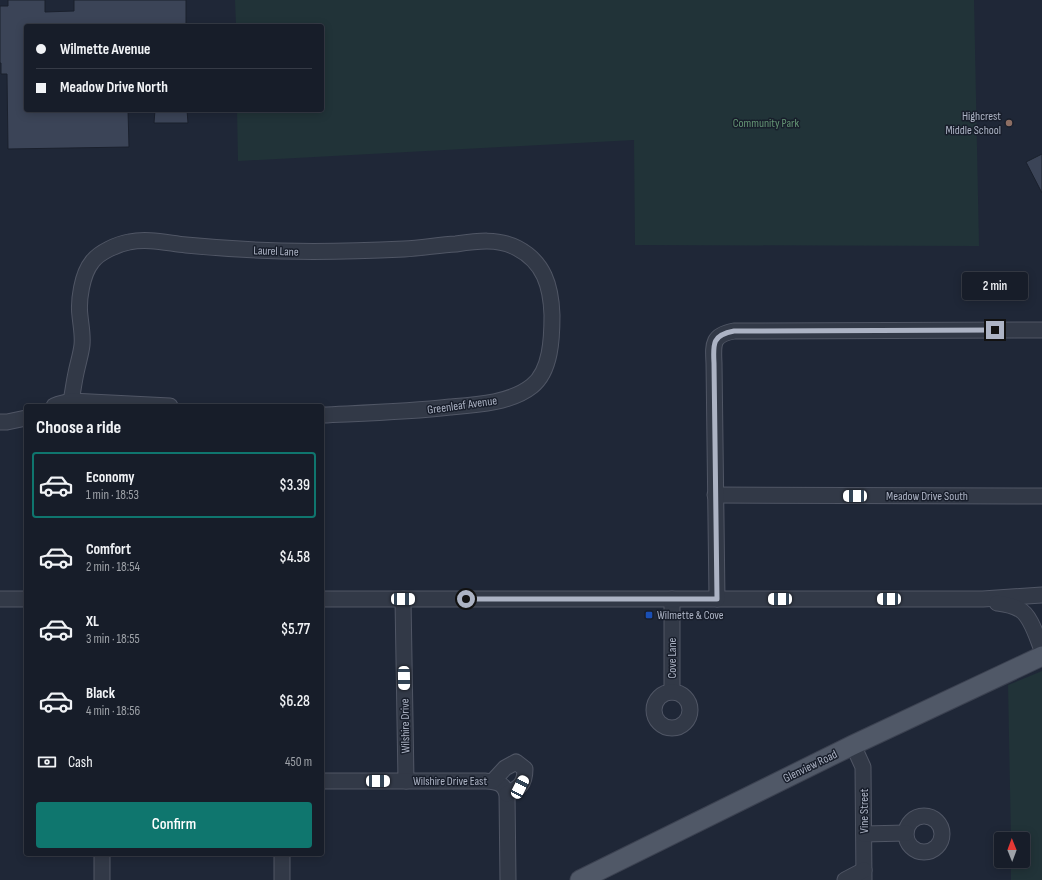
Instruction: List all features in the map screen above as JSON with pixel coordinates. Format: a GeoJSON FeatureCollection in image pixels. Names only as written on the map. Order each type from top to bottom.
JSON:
{"type":"FeatureCollection","features":[{"type":"Feature","properties":{"kind":"main road","name":"Glenview Road"},"geometry":{"type":"LineString","coordinates":[[580,880],[853,745],[1042,656]]}},
{"type":"Feature","properties":{"kind":"street","name":"Laurel Lane"},"geometry":{"type":"LineString","coordinates":[[71,401],[83,343],[79,305],[86,274],[92,261],[115,246],[130,242],[146,241],[244,250],[302,252],[406,249],[493,241],[505,243],[526,254],[536,262],[543,272],[550,294],[552,325]]}},
{"type":"Feature","properties":{"kind":"street","name":"Greenleaf Avenue"},"geometry":{"type":"LineString","coordinates":[[324,415],[389,413],[475,405],[500,400],[518,394],[533,386],[546,368],[550,352],[552,325]]}},
{"type":"Feature","properties":{"kind":"street"},"geometry":{"type":"LineString","coordinates":[[717,599],[713,350],[714,344],[721,334],[734,331],[1042,330]]}},
{"type":"Feature","properties":{"kind":"street"},"geometry":{"type":"LineString","coordinates":[[61,404],[71,401],[130,404]]}},
{"type":"Feature","properties":{"kind":"street"},"geometry":{"type":"LineString","coordinates":[[0,422],[24,418]]}},
{"type":"Feature","properties":{"kind":"street","name":"Meadow Drive South"},"geometry":{"type":"LineString","coordinates":[[715,495],[1042,496]]}},
{"type":"Feature","properties":{"kind":"street"},"geometry":{"type":"LineString","coordinates":[[324,599],[983,599],[1042,595]]}},
{"type":"Feature","properties":{"kind":"street"},"geometry":{"type":"LineString","coordinates":[[0,599],[24,599]]}},
{"type":"Feature","properties":{"kind":"street","name":"Wilshire Drive"},"geometry":{"type":"LineString","coordinates":[[403,599],[406,781]]}},
{"type":"Feature","properties":{"kind":"street","name":"Cove Lane"},"geometry":{"type":"LineString","coordinates":[[672,599],[672,692]]}},
{"type":"Feature","properties":{"kind":"street"},"geometry":{"type":"LineString","coordinates":[[983,599],[1014,607],[1026,614],[1042,650]]}},
{"type":"Feature","properties":{"kind":"street","name":"Vine Street"},"geometry":{"type":"LineString","coordinates":[[853,745],[863,767],[864,875]]}},
{"type":"Feature","properties":{"kind":"street","name":"Wilshire Drive East"},"geometry":{"type":"LineString","coordinates":[[324,781],[493,781],[500,783],[505,788],[507,794],[520,787],[525,777],[525,768],[516,762],[505,768],[493,781]]}},
{"type":"Feature","properties":{"kind":"street"},"geometry":{"type":"LineString","coordinates":[[507,794],[508,880]]}},
{"type":"Feature","properties":{"kind":"street"},"geometry":{"type":"LineString","coordinates":[[864,834],[906,833]]}},
{"type":"Feature","properties":{"kind":"street"},"geometry":{"type":"LineString","coordinates":[[102,856],[102,880]]}},
{"type":"Feature","properties":{"kind":"street"},"geometry":{"type":"LineString","coordinates":[[282,856],[282,880]]}},
{"type":"Feature","properties":{"kind":"street"},"geometry":{"type":"LineString","coordinates":[[845,880],[864,875]]}},
{"type":"Feature","properties":{"kind":"green space","name":"Community Park"},"geometry":{"type":"Polygon","coordinates":[[[235,0],[974,0],[979,246],[635,245],[634,140],[238,161],[237,112],[324,112],[324,24],[236,24],[235,0]]]}},
{"type":"Feature","properties":{"kind":"green space"},"geometry":{"type":"Polygon","coordinates":[[[1042,671],[1042,880],[1011,880],[1011,868],[1030,868],[1030,832],[1011,832],[1008,685],[1042,671]]]}},
{"type":"Feature","properties":{"kind":"building"},"geometry":{"type":"Polygon","coordinates":[[[8,0],[45,0],[45,12],[74,11],[74,0],[186,0],[186,24],[24,24],[24,112],[128,112],[129,147],[8,149],[7,74],[1,74],[0,6],[8,6],[8,0]]]}},
{"type":"Feature","properties":{"kind":"building"},"geometry":{"type":"Polygon","coordinates":[[[155,112],[187,112],[188,123],[154,123],[155,112]]]}},
{"type":"Feature","properties":{"kind":"building"},"geometry":{"type":"Polygon","coordinates":[[[1042,154],[1042,193],[1026,162],[1042,154]]]}},
{"type":"Feature","properties":{"kind":"place","name":"Highcrest Middle School"},"geometry":{"type":"Point","coordinates":[1009,123]}},
{"type":"Feature","properties":{"kind":"place","name":"Wilmette & Cove"},"geometry":{"type":"Point","coordinates":[649,615]}},
{"type":"Feature","properties":{"kind":"route"},"geometry":{"type":"LineString","coordinates":[[466,599],[717,599],[713,350],[714,344],[721,334],[734,331],[995,330]]}}]}
